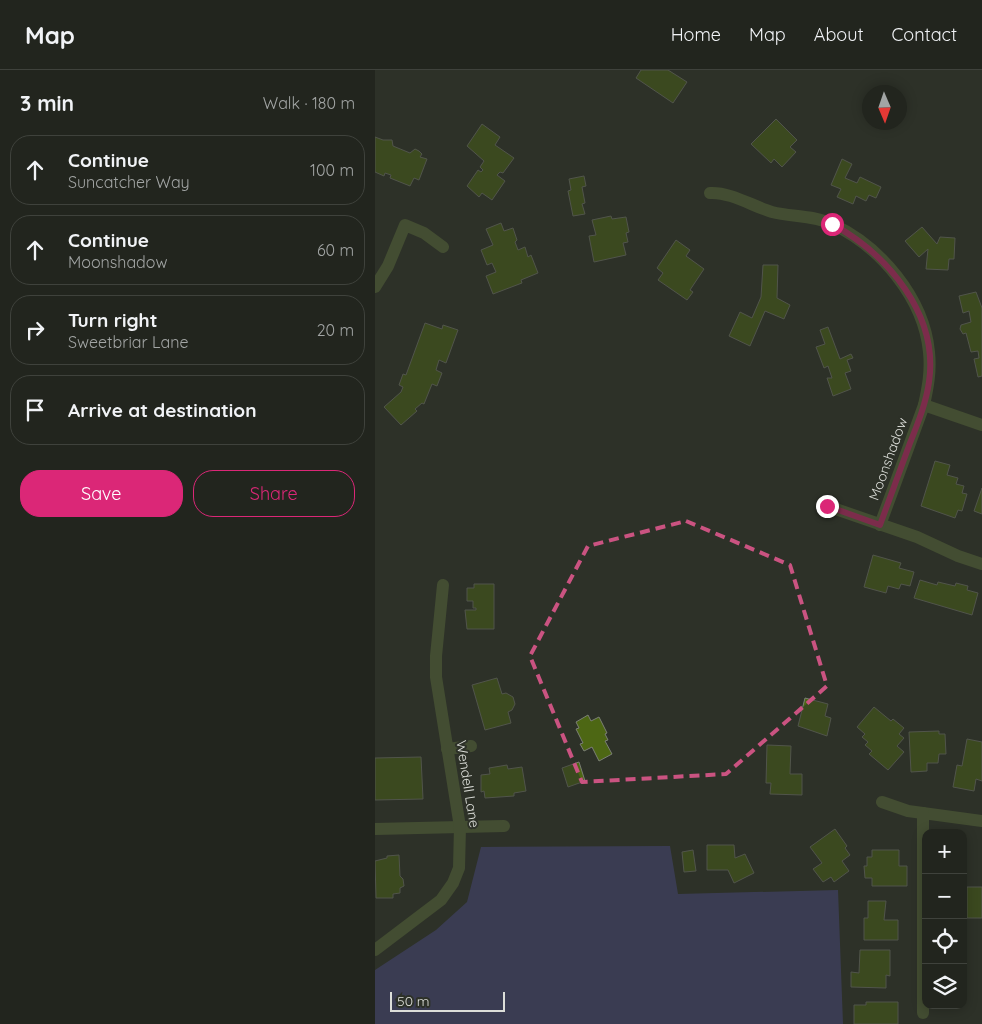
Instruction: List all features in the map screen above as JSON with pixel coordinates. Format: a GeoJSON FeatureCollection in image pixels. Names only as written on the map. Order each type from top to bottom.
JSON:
{"type":"FeatureCollection","features":[{"type":"Feature","properties":{"kind":"street","name":"Moonshadow"},"geometry":{"type":"LineString","coordinates":[[710,193],[726,194],[789,216],[823,220],[865,244],[899,281],[909,295],[927,338],[930,366],[924,405],[880,525]]}},
{"type":"Feature","properties":{"kind":"street"},"geometry":{"type":"LineString","coordinates":[[375,287],[388,266],[405,225],[424,233],[443,247]]}},
{"type":"Feature","properties":{"kind":"street"},"geometry":{"type":"LineString","coordinates":[[924,405],[982,425]]}},
{"type":"Feature","properties":{"kind":"street"},"geometry":{"type":"LineString","coordinates":[[827,506],[917,537],[958,556],[982,564]]}},
{"type":"Feature","properties":{"kind":"street","name":"Wendell Lane"},"geometry":{"type":"LineString","coordinates":[[375,950],[434,906],[447,892],[459,868],[460,827],[435,667],[443,585]]}},
{"type":"Feature","properties":{"kind":"street"},"geometry":{"type":"LineString","coordinates":[[447,749],[471,746]]}},
{"type":"Feature","properties":{"kind":"street"},"geometry":{"type":"LineString","coordinates":[[882,802],[902,809],[923,813],[982,821]]}},
{"type":"Feature","properties":{"kind":"street"},"geometry":{"type":"LineString","coordinates":[[923,813],[923,1013]]}},
{"type":"Feature","properties":{"kind":"street"},"geometry":{"type":"LineString","coordinates":[[375,829],[504,826]]}},
{"type":"Feature","properties":{"kind":"highlighted area"},"geometry":{"type":"Polygon","coordinates":[[[686,521],[790,565],[827,686],[726,774],[582,782],[530,656],[588,546],[686,521]]]}},
{"type":"Feature","properties":{"kind":"shaded area"},"geometry":{"type":"Polygon","coordinates":[[[670,846],[678,894],[838,890],[843,1024],[375,1024],[375,970],[436,930],[467,902],[481,847],[670,846]]]}},
{"type":"Feature","properties":{"kind":"building"},"geometry":{"type":"Polygon","coordinates":[[[641,70],[668,70],[687,82],[673,103],[636,78],[641,70]]]}},
{"type":"Feature","properties":{"kind":"building"},"geometry":{"type":"Polygon","coordinates":[[[776,119],[797,140],[790,147],[796,152],[782,167],[774,159],[771,163],[751,144],[776,119]]]}},
{"type":"Feature","properties":{"kind":"building"},"geometry":{"type":"Polygon","coordinates":[[[482,124],[500,137],[495,145],[514,158],[503,173],[500,172],[497,175],[505,181],[492,200],[482,193],[479,197],[467,186],[478,170],[481,172],[483,170],[480,167],[484,161],[467,146],[482,124]]]}},
{"type":"Feature","properties":{"kind":"building"},"geometry":{"type":"Polygon","coordinates":[[[375,137],[383,140],[392,140],[393,146],[410,153],[415,149],[419,151],[422,154],[420,157],[427,159],[419,180],[414,178],[410,186],[390,178],[391,175],[385,173],[384,176],[375,172],[375,137]]]}},
{"type":"Feature","properties":{"kind":"building"},"geometry":{"type":"Polygon","coordinates":[[[842,159],[852,164],[845,178],[857,183],[860,177],[881,187],[876,198],[869,195],[866,201],[856,196],[853,204],[837,197],[841,189],[831,185],[842,159]]]}},
{"type":"Feature","properties":{"kind":"building"},"geometry":{"type":"Polygon","coordinates":[[[584,176],[586,186],[582,187],[585,203],[582,204],[585,214],[573,216],[568,191],[571,190],[569,179],[584,176]]]}},
{"type":"Feature","properties":{"kind":"building"},"geometry":{"type":"Polygon","coordinates":[[[611,216],[612,219],[626,217],[629,232],[626,233],[628,242],[623,243],[626,255],[594,262],[589,236],[596,235],[592,220],[611,216]]]}},
{"type":"Feature","properties":{"kind":"building"},"geometry":{"type":"Polygon","coordinates":[[[501,223],[504,231],[513,228],[518,250],[525,247],[528,257],[531,255],[538,273],[521,280],[522,283],[493,294],[486,276],[496,272],[492,263],[487,265],[481,250],[493,245],[486,229],[501,223]]]}},
{"type":"Feature","properties":{"kind":"building"},"geometry":{"type":"Polygon","coordinates":[[[922,227],[937,244],[940,237],[955,238],[954,259],[949,259],[948,270],[926,269],[928,249],[919,257],[905,241],[922,227]]]}},
{"type":"Feature","properties":{"kind":"building"},"geometry":{"type":"Polygon","coordinates":[[[676,240],[690,250],[686,256],[704,269],[690,290],[693,292],[687,300],[658,280],[663,273],[657,268],[676,240]]]}},
{"type":"Feature","properties":{"kind":"building"},"geometry":{"type":"Polygon","coordinates":[[[763,265],[778,265],[777,298],[790,305],[784,319],[765,311],[750,346],[729,336],[740,312],[752,318],[761,297],[763,265]]]}},
{"type":"Feature","properties":{"kind":"building"},"geometry":{"type":"Polygon","coordinates":[[[976,292],[982,308],[982,376],[978,377],[974,359],[979,358],[978,351],[971,352],[966,333],[963,334],[960,329],[961,325],[971,322],[969,311],[963,313],[959,296],[976,292]]]}},
{"type":"Feature","properties":{"kind":"building"},"geometry":{"type":"Polygon","coordinates":[[[425,323],[442,329],[443,325],[458,330],[446,363],[439,360],[436,370],[442,373],[437,386],[432,384],[424,404],[422,403],[415,409],[417,411],[401,425],[384,407],[401,392],[403,387],[399,385],[403,374],[406,375],[425,323]]]}},
{"type":"Feature","properties":{"kind":"building"},"geometry":{"type":"Polygon","coordinates":[[[828,327],[840,359],[851,354],[853,358],[847,360],[851,371],[845,373],[851,389],[833,396],[827,378],[832,378],[828,366],[824,368],[816,347],[825,344],[820,330],[828,327]]]}},
{"type":"Feature","properties":{"kind":"building"},"geometry":{"type":"Polygon","coordinates":[[[935,461],[950,465],[947,475],[958,478],[956,484],[964,486],[962,493],[967,494],[962,511],[958,510],[955,518],[921,506],[935,461]]]}},
{"type":"Feature","properties":{"kind":"building"},"geometry":{"type":"Polygon","coordinates":[[[982,488],[982,514],[974,511],[982,488]]]}},
{"type":"Feature","properties":{"kind":"building"},"geometry":{"type":"Polygon","coordinates":[[[873,555],[901,563],[899,568],[914,572],[910,586],[901,584],[899,589],[888,586],[886,593],[864,587],[873,555]]]}},
{"type":"Feature","properties":{"kind":"building"},"geometry":{"type":"Polygon","coordinates":[[[920,580],[937,585],[938,582],[955,586],[956,583],[968,586],[967,590],[978,593],[972,615],[914,598],[920,580]]]}},
{"type":"Feature","properties":{"kind":"building"},"geometry":{"type":"Polygon","coordinates":[[[474,584],[494,584],[494,629],[467,629],[465,610],[476,610],[476,608],[473,608],[473,601],[467,601],[467,588],[474,588],[474,584]]]}},
{"type":"Feature","properties":{"kind":"building"},"geometry":{"type":"Polygon","coordinates":[[[497,678],[502,694],[506,693],[513,697],[515,704],[512,710],[508,712],[511,723],[485,730],[472,685],[497,678]]]}},
{"type":"Feature","properties":{"kind":"building"},"geometry":{"type":"Polygon","coordinates":[[[805,698],[828,704],[825,716],[831,718],[827,736],[798,726],[805,698]]]}},
{"type":"Feature","properties":{"kind":"building"},"geometry":{"type":"Polygon","coordinates":[[[874,707],[891,721],[893,719],[904,728],[899,734],[904,738],[897,746],[904,752],[888,770],[869,754],[872,751],[865,745],[868,742],[862,737],[865,734],[857,727],[874,707]]]}},
{"type":"Feature","properties":{"kind":"building"},"geometry":{"type":"Polygon","coordinates":[[[588,715],[591,721],[599,717],[607,733],[605,734],[608,740],[605,741],[612,754],[599,761],[592,747],[584,751],[580,744],[583,743],[576,729],[579,728],[576,722],[588,715]]]}},
{"type":"Feature","properties":{"kind":"building"},"geometry":{"type":"Polygon","coordinates":[[[939,731],[939,734],[945,734],[946,754],[939,754],[938,763],[927,763],[927,771],[911,772],[909,732],[939,731]]]}},
{"type":"Feature","properties":{"kind":"building"},"geometry":{"type":"Polygon","coordinates":[[[967,739],[982,742],[982,781],[976,779],[974,791],[953,787],[957,765],[962,766],[967,739]]]}},
{"type":"Feature","properties":{"kind":"building"},"geometry":{"type":"Polygon","coordinates":[[[767,745],[791,746],[790,774],[802,774],[802,795],[770,794],[771,783],[766,783],[767,745]]]}},
{"type":"Feature","properties":{"kind":"building"},"geometry":{"type":"Polygon","coordinates":[[[421,757],[423,799],[375,800],[375,758],[421,757]]]}},
{"type":"Feature","properties":{"kind":"building"},"geometry":{"type":"Polygon","coordinates":[[[579,762],[585,781],[568,787],[562,768],[579,762]]]}},
{"type":"Feature","properties":{"kind":"building"},"geometry":{"type":"Polygon","coordinates":[[[507,765],[508,769],[522,767],[526,791],[514,793],[514,796],[485,798],[484,791],[481,792],[481,775],[490,774],[489,768],[507,765]]]}},
{"type":"Feature","properties":{"kind":"building"},"geometry":{"type":"Polygon","coordinates":[[[835,829],[847,846],[845,848],[850,855],[842,861],[849,871],[834,882],[831,877],[823,882],[813,869],[822,863],[810,847],[835,829]]]}},
{"type":"Feature","properties":{"kind":"building"},"geometry":{"type":"Polygon","coordinates":[[[707,845],[734,845],[735,858],[745,854],[754,873],[734,883],[728,870],[707,870],[707,845]]]}},
{"type":"Feature","properties":{"kind":"building"},"geometry":{"type":"Polygon","coordinates":[[[693,850],[696,871],[684,872],[682,852],[693,850]]]}},
{"type":"Feature","properties":{"kind":"building"},"geometry":{"type":"Polygon","coordinates":[[[872,850],[899,850],[899,866],[907,866],[907,886],[872,886],[872,878],[865,878],[864,866],[867,866],[867,857],[872,857],[872,850]]]}},
{"type":"Feature","properties":{"kind":"building"},"geometry":{"type":"Polygon","coordinates":[[[399,855],[400,876],[403,879],[404,886],[400,888],[400,893],[393,894],[393,898],[376,898],[375,861],[387,858],[387,856],[399,855]]]}},
{"type":"Feature","properties":{"kind":"building"},"geometry":{"type":"Polygon","coordinates":[[[967,887],[982,887],[982,918],[967,918],[967,887]]]}},
{"type":"Feature","properties":{"kind":"building"},"geometry":{"type":"Polygon","coordinates":[[[868,901],[886,901],[884,920],[898,920],[898,940],[864,940],[864,918],[868,918],[868,901]]]}},
{"type":"Feature","properties":{"kind":"building"},"geometry":{"type":"Polygon","coordinates":[[[860,950],[890,950],[890,976],[886,975],[886,988],[851,987],[851,972],[859,973],[860,950]]]}},
{"type":"Feature","properties":{"kind":"building"},"geometry":{"type":"Polygon","coordinates":[[[866,1002],[898,1002],[898,1024],[854,1024],[854,1005],[866,1005],[866,1002]]]}},
{"type":"Feature","properties":{"kind":"route"},"geometry":{"type":"LineString","coordinates":[[827,506],[880,525],[924,405],[930,373],[927,338],[909,295],[885,264],[865,244],[832,224]]}}]}
